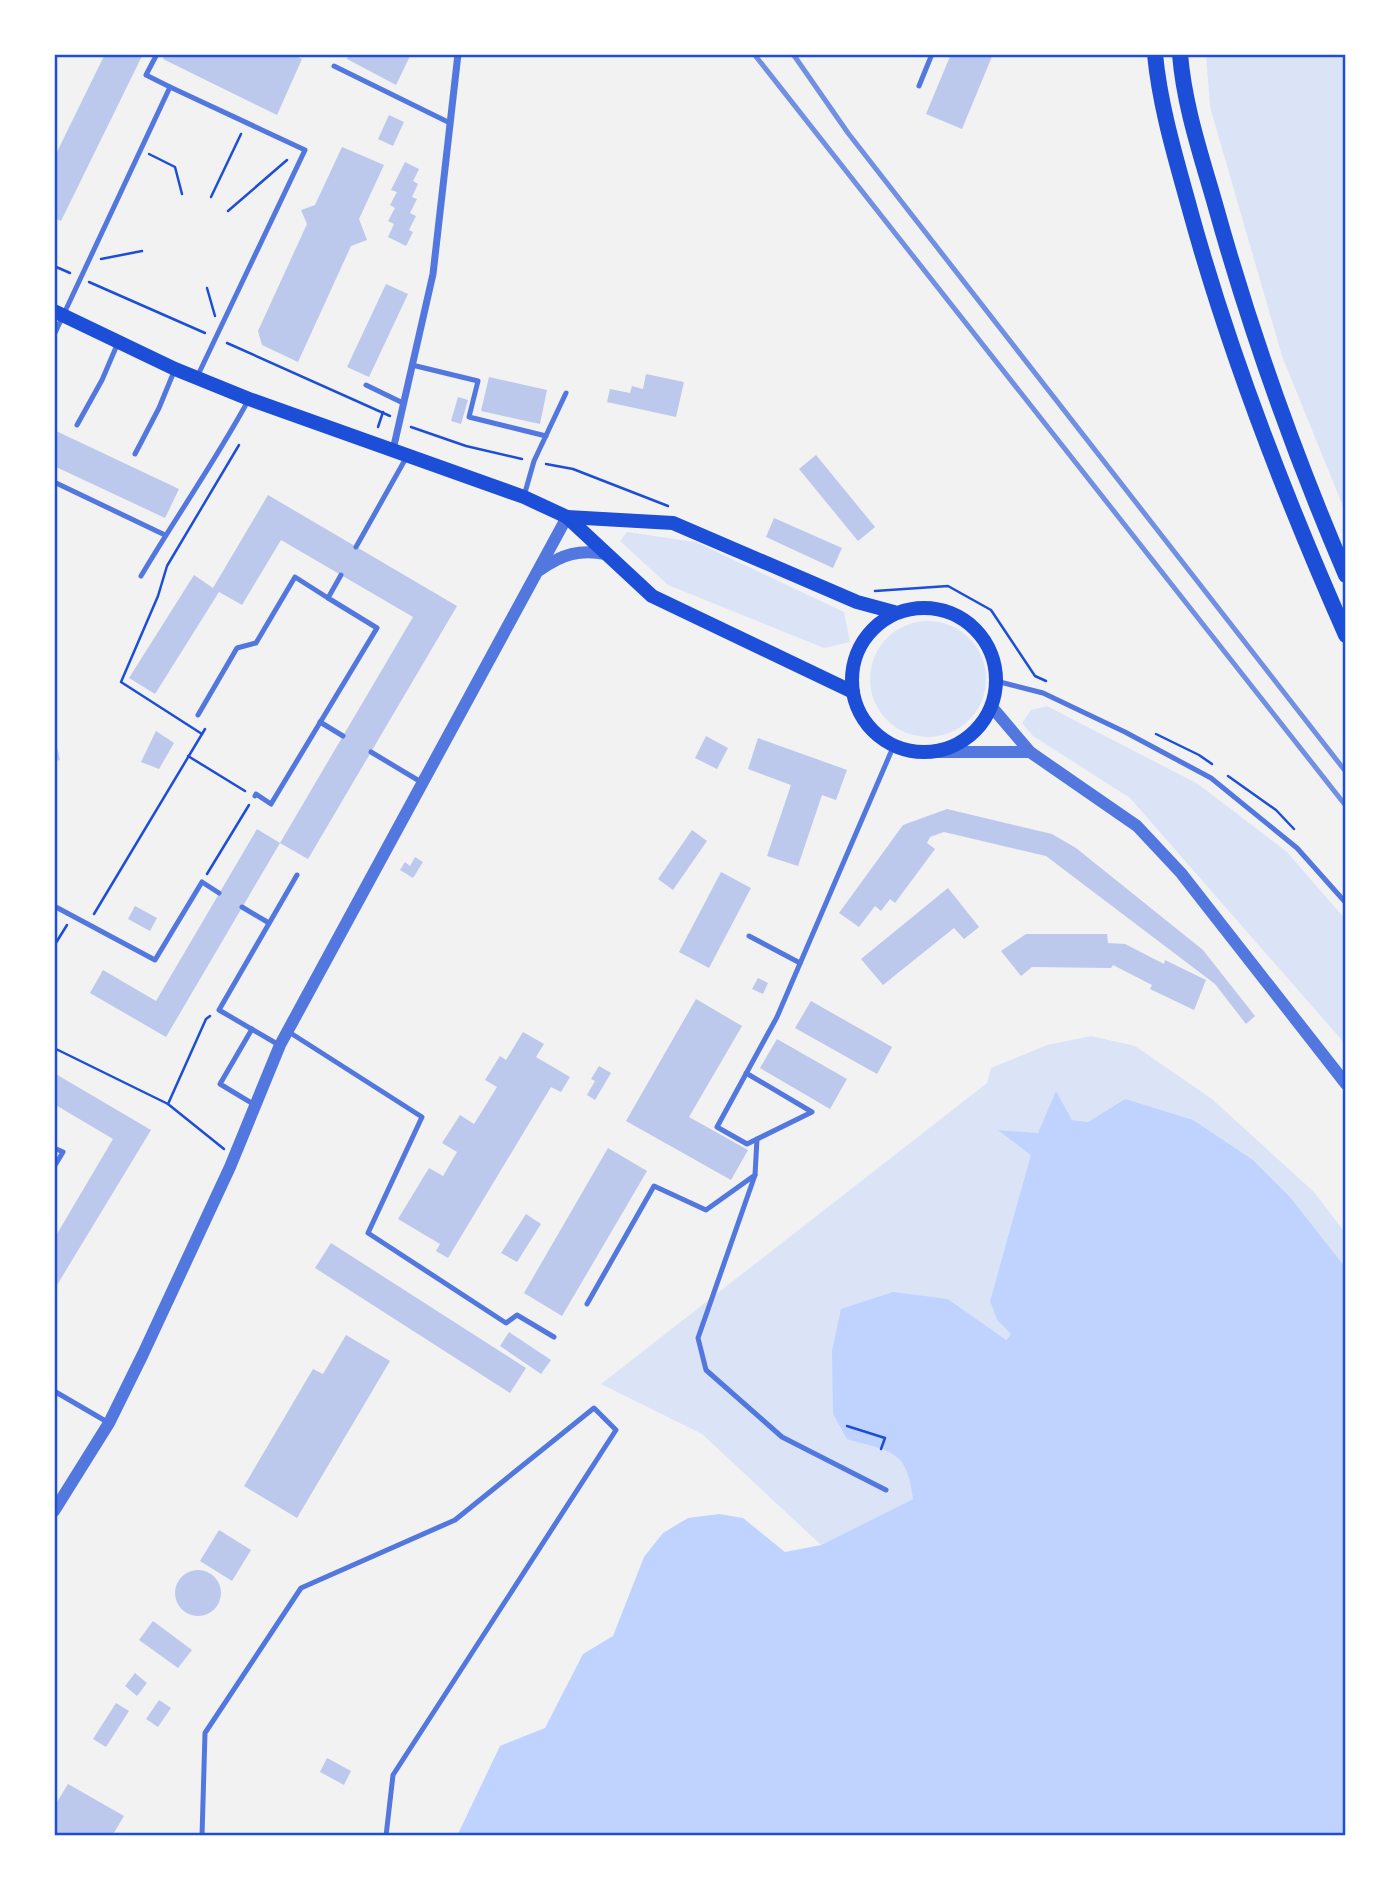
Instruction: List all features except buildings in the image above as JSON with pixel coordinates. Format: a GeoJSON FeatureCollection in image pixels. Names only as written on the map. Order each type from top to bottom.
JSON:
{"type":"FeatureCollection","features":[{"type":"Feature","properties":{"kind":"main road"},"geometry":{"type":"LineString","coordinates":[[1155,54],[1172,145],[1207,274],[1248,396],[1309,552],[1346,635]]}},
{"type":"Feature","properties":{"kind":"main road"},"geometry":{"type":"LineString","coordinates":[[1180,54],[1196,137],[1232,267],[1272,388],[1346,575]]}},
{"type":"Feature","properties":{"kind":"main road"},"geometry":{"type":"LineString","coordinates":[[58,313],[175,369],[249,399],[524,497],[567,517],[652,596],[853,692]]}},
{"type":"Feature","properties":{"kind":"main road"},"geometry":{"type":"LineString","coordinates":[[567,517],[673,523],[857,602],[894,612],[921,608],[937,609],[958,616],[973,627],[987,645],[995,664],[996,681],[991,706],[981,724],[968,737],[947,748],[923,752],[901,748],[883,739],[866,723],[858,708],[853,692],[853,669],[858,650],[869,634],[894,612]]}},
{"type":"Feature","properties":{"kind":"street"},"geometry":{"type":"LineString","coordinates":[[393,450],[433,274],[458,54]]}},
{"type":"Feature","properties":{"kind":"street"},"geometry":{"type":"LineString","coordinates":[[54,1511],[109,1423],[234,1157],[280,1045],[567,517]]}},
{"type":"Feature","properties":{"kind":"street"},"geometry":{"type":"LineString","coordinates":[[537,572],[553,560],[570,553],[588,550],[607,554]]}},
{"type":"Feature","properties":{"kind":"street"},"geometry":{"type":"LineString","coordinates":[[991,706],[1030,751],[1137,825],[1155,844],[1181,873],[1346,1084]]}},
{"type":"Feature","properties":{"kind":"street"},"geometry":{"type":"LineString","coordinates":[[923,752],[1030,751]]}},
{"type":"Feature","properties":{"kind":"lane"},"geometry":{"type":"LineString","coordinates":[[157,54],[146,75],[305,150],[197,378]]}},
{"type":"Feature","properties":{"kind":"lane"},"geometry":{"type":"LineString","coordinates":[[919,86],[932,54]]}},
{"type":"Feature","properties":{"kind":"lane"},"geometry":{"type":"LineString","coordinates":[[334,66],[450,123]]}},
{"type":"Feature","properties":{"kind":"lane"},"geometry":{"type":"LineString","coordinates":[[54,335],[58,313],[88,261],[170,87]]}},
{"type":"Feature","properties":{"kind":"lane"},"geometry":{"type":"LineString","coordinates":[[77,425],[102,380],[118,342]]}},
{"type":"Feature","properties":{"kind":"lane"},"geometry":{"type":"LineString","coordinates":[[412,365],[478,381],[469,417],[546,436]]}},
{"type":"Feature","properties":{"kind":"lane"},"geometry":{"type":"LineString","coordinates":[[135,454],[159,408],[175,369]]}},
{"type":"Feature","properties":{"kind":"lane"},"geometry":{"type":"LineString","coordinates":[[366,385],[403,403]]}},
{"type":"Feature","properties":{"kind":"lane"},"geometry":{"type":"LineString","coordinates":[[524,497],[534,461],[566,393]]}},
{"type":"Feature","properties":{"kind":"lane"},"geometry":{"type":"LineString","coordinates":[[141,576],[227,440],[249,399]]}},
{"type":"Feature","properties":{"kind":"lane"},"geometry":{"type":"LineString","coordinates":[[356,547],[407,455]]}},
{"type":"Feature","properties":{"kind":"lane"},"geometry":{"type":"LineString","coordinates":[[54,482],[165,535]]}},
{"type":"Feature","properties":{"kind":"lane"},"geometry":{"type":"LineString","coordinates":[[328,598],[341,575]]}},
{"type":"Feature","properties":{"kind":"lane"},"geometry":{"type":"LineString","coordinates":[[198,715],[237,648],[256,643],[295,577],[377,628],[271,804],[256,794],[253,795]]}},
{"type":"Feature","properties":{"kind":"lane"},"geometry":{"type":"LineString","coordinates":[[996,681],[1043,693],[1125,732],[1211,778],[1297,848],[1346,903]]}},
{"type":"Feature","properties":{"kind":"lane"},"geometry":{"type":"LineString","coordinates":[[320,722],[343,736]]}},
{"type":"Feature","properties":{"kind":"lane"},"geometry":{"type":"LineString","coordinates":[[746,1073],[812,1112],[747,1144],[717,1127],[746,1073],[777,1017],[894,744]]}},
{"type":"Feature","properties":{"kind":"lane"},"geometry":{"type":"LineString","coordinates":[[371,752],[422,782]]}},
{"type":"Feature","properties":{"kind":"lane"},"geometry":{"type":"LineString","coordinates":[[280,1045],[219,1010],[297,875]]}},
{"type":"Feature","properties":{"kind":"lane"},"geometry":{"type":"LineString","coordinates":[[54,906],[155,960],[202,882],[219,893]]}},
{"type":"Feature","properties":{"kind":"lane"},"geometry":{"type":"LineString","coordinates":[[242,907],[269,923]]}},
{"type":"Feature","properties":{"kind":"lane"},"geometry":{"type":"LineString","coordinates":[[749,936],[800,963]]}},
{"type":"Feature","properties":{"kind":"lane"},"geometry":{"type":"LineString","coordinates":[[252,1029],[220,1084],[255,1105]]}},
{"type":"Feature","properties":{"kind":"lane"},"geometry":{"type":"LineString","coordinates":[[288,1031],[422,1117],[368,1233],[506,1324],[517,1315],[554,1337]]}},
{"type":"Feature","properties":{"kind":"lane"},"geometry":{"type":"LineString","coordinates":[[757,1139],[755,1175],[698,1338],[706,1370],[782,1437],[886,1490]]}},
{"type":"Feature","properties":{"kind":"lane"},"geometry":{"type":"LineString","coordinates":[[54,1148],[64,1152],[54,1167]]}},
{"type":"Feature","properties":{"kind":"lane"},"geometry":{"type":"LineString","coordinates":[[587,1304],[654,1186],[706,1210],[755,1175]]}},
{"type":"Feature","properties":{"kind":"lane"},"geometry":{"type":"LineString","coordinates":[[54,1391],[109,1423]]}},
{"type":"Feature","properties":{"kind":"lane"},"geometry":{"type":"LineString","coordinates":[[202,1836],[205,1733],[301,1588],[455,1520],[594,1408],[616,1430],[393,1774],[386,1836]]}},
{"type":"Feature","properties":{"kind":"path"},"geometry":{"type":"LineString","coordinates":[[211,197],[246,122]]}},
{"type":"Feature","properties":{"kind":"path"},"geometry":{"type":"LineString","coordinates":[[228,211],[301,148]]}},
{"type":"Feature","properties":{"kind":"path"},"geometry":{"type":"LineString","coordinates":[[140,150],[175,167],[182,194]]}},
{"type":"Feature","properties":{"kind":"path"},"geometry":{"type":"LineString","coordinates":[[88,261],[142,251]]}},
{"type":"Feature","properties":{"kind":"path"},"geometry":{"type":"LineString","coordinates":[[207,288],[219,332]]}},
{"type":"Feature","properties":{"kind":"path"},"geometry":{"type":"LineString","coordinates":[[202,734],[121,682],[158,596],[167,566],[239,446]]}},
{"type":"Feature","properties":{"kind":"path"},"geometry":{"type":"LineString","coordinates":[[89,923],[205,729]]}},
{"type":"Feature","properties":{"kind":"path"},"geometry":{"type":"LineString","coordinates":[[188,757],[253,795],[202,882]]}},
{"type":"Feature","properties":{"kind":"path"},"geometry":{"type":"LineString","coordinates":[[54,946],[72,915]]}},
{"type":"Feature","properties":{"kind":"path"},"geometry":{"type":"LineString","coordinates":[[168,1104],[206,1019],[219,1010]]}},
{"type":"Feature","properties":{"kind":"path"},"geometry":{"type":"LineString","coordinates":[[54,1048],[168,1104],[234,1157]]}},
{"type":"Feature","properties":{"kind":"path"},"geometry":{"type":"LineString","coordinates":[[847,1426],[885,1438],[881,1449]]}},
{"type":"Feature","properties":{"kind":"shaded area"},"geometry":{"type":"Polygon","coordinates":[[[1206,54],[1346,54],[1346,514],[1282,356],[1210,107],[1206,54]]]}},
{"type":"Feature","properties":{"kind":"shaded area"},"geometry":{"type":"Polygon","coordinates":[[[627,532],[696,542],[844,612],[850,642],[824,648],[668,585],[620,541],[627,532]]]}},
{"type":"Feature","properties":{"kind":"shaded area"},"geometry":{"type":"Polygon","coordinates":[[[928,621],[950,626],[969,638],[981,657],[986,679],[981,701],[969,720],[950,732],[928,737],[906,732],[887,720],[875,701],[870,679],[875,657],[887,638],[906,626],[928,621]]]}},
{"type":"Feature","properties":{"kind":"shaded area"},"geometry":{"type":"Polygon","coordinates":[[[1047,706],[1198,784],[1287,852],[1346,920],[1346,1045],[1130,798],[1033,736],[1022,723],[1031,710],[1047,706]]]}},
{"type":"Feature","properties":{"kind":"shaded area"},"geometry":{"type":"Polygon","coordinates":[[[1091,1036],[1135,1046],[1212,1099],[1314,1192],[1346,1234],[1346,1268],[1290,1197],[1253,1160],[1125,1099],[1088,1122],[1072,1120],[1056,1092],[1038,1133],[999,1130],[1032,1155],[990,1301],[997,1320],[1011,1334],[1005,1340],[948,1299],[894,1452],[910,1474],[913,1499],[821,1545],[702,1434],[601,1384],[987,1083],[991,1068],[1047,1045],[1091,1036]]]}},
{"type":"Feature","properties":{"kind":"water"},"geometry":{"type":"Polygon","coordinates":[[[1056,1091],[1072,1120],[1088,1122],[1125,1099],[1193,1120],[1253,1160],[1290,1197],[1346,1268],[1346,1836],[457,1836],[500,1746],[545,1728],[583,1654],[613,1636],[644,1557],[663,1533],[688,1518],[719,1514],[743,1518],[785,1552],[821,1545],[913,1499],[910,1482],[901,1461],[885,1450],[847,1439],[833,1414],[832,1351],[841,1309],[893,1292],[948,1299],[1006,1340],[1011,1334],[997,1320],[990,1301],[1031,1155],[998,1130],[1038,1133],[1056,1091]]]}},
{"type":"Feature","properties":{"kind":"railway"},"geometry":{"type":"LineString","coordinates":[[754,54],[1346,806]]}},
{"type":"Feature","properties":{"kind":"railway"},"geometry":{"type":"LineString","coordinates":[[793,54],[848,133],[1346,772]]}}]}
